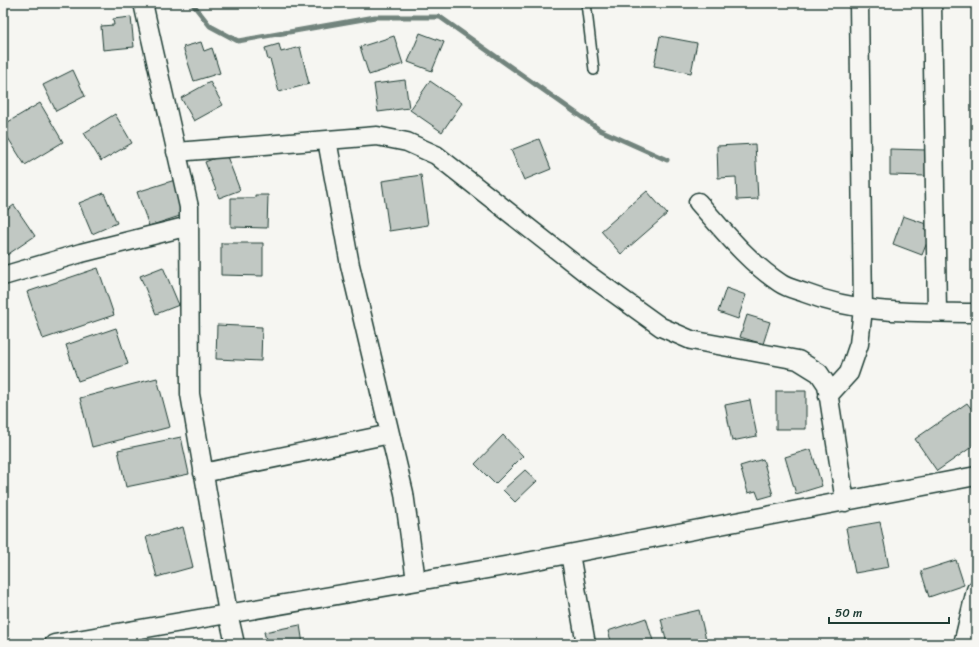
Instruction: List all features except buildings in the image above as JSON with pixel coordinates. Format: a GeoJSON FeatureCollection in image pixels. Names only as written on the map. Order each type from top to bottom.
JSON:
{"type":"FeatureCollection","features":[{"type":"Feature","properties":{"kind":"street"},"geometry":{"type":"LineString","coordinates":[[143,3],[189,207],[190,394],[228,613],[235,644]]}},
{"type":"Feature","properties":{"kind":"street"},"geometry":{"type":"LineString","coordinates":[[828,396],[848,374],[859,344],[863,309],[859,3]]}},
{"type":"Feature","properties":{"kind":"street"},"geometry":{"type":"LineString","coordinates":[[932,3],[937,312]]}},
{"type":"Feature","properties":{"kind":"street"},"geometry":{"type":"LineString","coordinates":[[176,152],[377,136],[406,142],[436,155],[586,273],[661,327],[691,340],[798,360],[818,373],[827,385],[845,502]]}},
{"type":"Feature","properties":{"kind":"street"},"geometry":{"type":"LineString","coordinates":[[327,140],[350,265],[404,493],[416,581]]}},
{"type":"Feature","properties":{"kind":"street"},"geometry":{"type":"LineString","coordinates":[[698,202],[746,256],[781,283],[829,302],[863,309],[910,313],[976,313]]}},
{"type":"Feature","properties":{"kind":"street"},"geometry":{"type":"LineString","coordinates":[[3,276],[81,253],[189,226]]}},
{"type":"Feature","properties":{"kind":"street"},"geometry":{"type":"LineString","coordinates":[[203,473],[390,434]]}},
{"type":"Feature","properties":{"kind":"street"},"geometry":{"type":"LineString","coordinates":[[54,644],[570,554],[976,476]]}},
{"type":"Feature","properties":{"kind":"street"},"geometry":{"type":"LineString","coordinates":[[570,554],[586,644]]}},
{"type":"Feature","properties":{"kind":"street"},"geometry":{"type":"LineString","coordinates":[[964,644],[976,590]]}},
{"type":"Feature","properties":{"kind":"lane"},"geometry":{"type":"LineString","coordinates":[[586,3],[594,70]]}},
{"type":"Feature","properties":{"kind":"waterway"},"geometry":{"type":"LineString","coordinates":[[192,3],[210,26],[238,41],[375,17],[440,17],[600,130],[667,160]]}}]}
